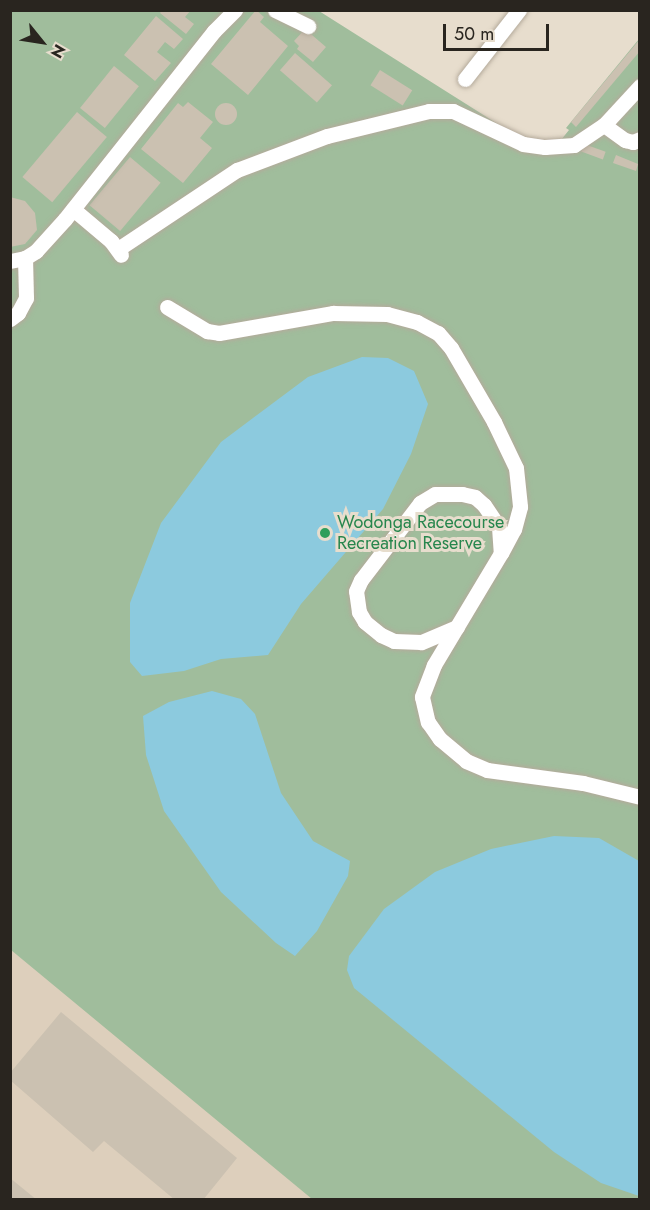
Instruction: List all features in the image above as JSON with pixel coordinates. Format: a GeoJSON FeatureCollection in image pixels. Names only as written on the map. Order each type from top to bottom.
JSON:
{"type":"FeatureCollection","features":[{"type":"Feature","properties":{"kind":"street"},"geometry":{"type":"LineString","coordinates":[[10,319],[18,313],[26,298],[18,260],[73,209],[214,31],[235,10]]}},
{"type":"Feature","properties":{"kind":"street"},"geometry":{"type":"LineString","coordinates":[[275,10],[308,26]]}},
{"type":"Feature","properties":{"kind":"street"},"geometry":{"type":"LineString","coordinates":[[465,79],[519,10]]}},
{"type":"Feature","properties":{"kind":"street"},"geometry":{"type":"LineString","coordinates":[[73,209],[120,252],[237,170],[327,136],[429,111],[453,111],[523,144],[545,147],[574,145],[604,125],[639,86]]}},
{"type":"Feature","properties":{"kind":"street"},"geometry":{"type":"LineString","coordinates":[[604,125],[625,140],[633,142],[639,139]]}},
{"type":"Feature","properties":{"kind":"street"},"geometry":{"type":"LineString","coordinates":[[167,307],[207,331],[219,333],[333,313],[387,314],[417,322],[438,333],[451,348],[516,468],[520,507],[514,529],[501,553],[434,665],[422,697],[428,722],[441,739],[466,761],[487,770],[583,783],[639,797]]}},
{"type":"Feature","properties":{"kind":"street"},"geometry":{"type":"LineString","coordinates":[[459,626],[421,642],[394,640],[381,635],[365,622],[356,602],[357,591],[366,572],[420,503],[435,494],[462,494],[475,497],[484,505],[499,527],[501,553]]}},
{"type":"Feature","properties":{"kind":"shaded area"},"geometry":{"type":"Polygon","coordinates":[[[11,927],[342,1199],[11,1199],[11,927]]]}},
{"type":"Feature","properties":{"kind":"green space","name":"Wodonga Racecourse Recreation Reserve"},"geometry":{"type":"Polygon","coordinates":[[[10,11],[319,11],[531,145],[557,145],[569,130],[566,128],[639,39],[639,1199],[312,1199],[11,950],[10,11]]]}},
{"type":"Feature","properties":{"kind":"water"},"geometry":{"type":"Polygon","coordinates":[[[362,357],[388,358],[414,371],[428,404],[411,454],[383,509],[301,604],[268,655],[221,659],[184,671],[142,676],[130,662],[130,603],[161,523],[221,442],[308,377],[362,357]]]}},
{"type":"Feature","properties":{"kind":"water"},"geometry":{"type":"Polygon","coordinates":[[[212,691],[241,699],[255,714],[281,793],[313,841],[350,861],[348,876],[317,931],[295,956],[276,943],[221,892],[164,811],[146,755],[143,716],[169,702],[212,691]]]}},
{"type":"Feature","properties":{"kind":"water"},"geometry":{"type":"Polygon","coordinates":[[[554,836],[599,838],[639,861],[639,1196],[601,1183],[554,1152],[354,988],[347,970],[349,956],[384,909],[435,872],[491,849],[554,836]]]}},
{"type":"Feature","properties":{"kind":"building"},"geometry":{"type":"Polygon","coordinates":[[[162,10],[191,10],[185,17],[194,24],[186,34],[160,13],[162,10]]]}},
{"type":"Feature","properties":{"kind":"building"},"geometry":{"type":"Polygon","coordinates":[[[256,10],[264,17],[260,22],[288,46],[248,95],[211,64],[256,10]]]}},
{"type":"Feature","properties":{"kind":"building"},"geometry":{"type":"Polygon","coordinates":[[[156,16],[183,39],[174,49],[165,42],[157,52],[171,63],[155,81],[124,55],[156,16]]]}},
{"type":"Feature","properties":{"kind":"building"},"geometry":{"type":"Polygon","coordinates":[[[305,29],[326,47],[313,62],[297,49],[299,46],[294,41],[305,29]]]}},
{"type":"Feature","properties":{"kind":"building"},"geometry":{"type":"Polygon","coordinates":[[[640,39],[640,51],[576,127],[571,122],[640,39]]]}},
{"type":"Feature","properties":{"kind":"building"},"geometry":{"type":"Polygon","coordinates":[[[295,53],[332,85],[317,103],[280,70],[295,53]]]}},
{"type":"Feature","properties":{"kind":"building"},"geometry":{"type":"Polygon","coordinates":[[[114,66],[139,86],[105,128],[80,108],[114,66]]]}},
{"type":"Feature","properties":{"kind":"building"},"geometry":{"type":"Polygon","coordinates":[[[380,70],[412,90],[403,105],[370,85],[380,70]]]}},
{"type":"Feature","properties":{"kind":"building"},"geometry":{"type":"Polygon","coordinates":[[[188,102],[213,122],[200,138],[212,148],[183,183],[141,149],[178,103],[183,107],[188,102]]]}},
{"type":"Feature","properties":{"kind":"building"},"geometry":{"type":"Polygon","coordinates":[[[226,103],[234,106],[237,114],[234,122],[226,125],[218,122],[215,114],[218,106],[226,103]]]}},
{"type":"Feature","properties":{"kind":"building"},"geometry":{"type":"Polygon","coordinates":[[[77,112],[107,137],[52,202],[22,177],[77,112]]]}},
{"type":"Feature","properties":{"kind":"building"},"geometry":{"type":"Polygon","coordinates":[[[584,144],[606,152],[603,159],[581,152],[584,144]]]}},
{"type":"Feature","properties":{"kind":"building"},"geometry":{"type":"Polygon","coordinates":[[[616,155],[638,164],[636,171],[613,163],[616,155]]]}},
{"type":"Feature","properties":{"kind":"building"},"geometry":{"type":"Polygon","coordinates":[[[130,157],[161,183],[120,231],[90,205],[130,157]]]}},
{"type":"Feature","properties":{"kind":"building"},"geometry":{"type":"Polygon","coordinates":[[[10,197],[25,201],[35,213],[37,230],[25,244],[10,247],[10,197]]]}},
{"type":"Feature","properties":{"kind":"building"},"geometry":{"type":"Polygon","coordinates":[[[61,1012],[237,1158],[203,1200],[175,1200],[104,1141],[93,1152],[10,1080],[10,1073],[61,1012]]]}},
{"type":"Feature","properties":{"kind":"building"},"geometry":{"type":"Polygon","coordinates":[[[10,1178],[37,1200],[10,1200],[10,1178]]]}},
{"type":"Feature","properties":{"kind":"place","name":"Wodonga Racecourse Recreation Reserve"},"geometry":{"type":"Point","coordinates":[325,533]}}]}
